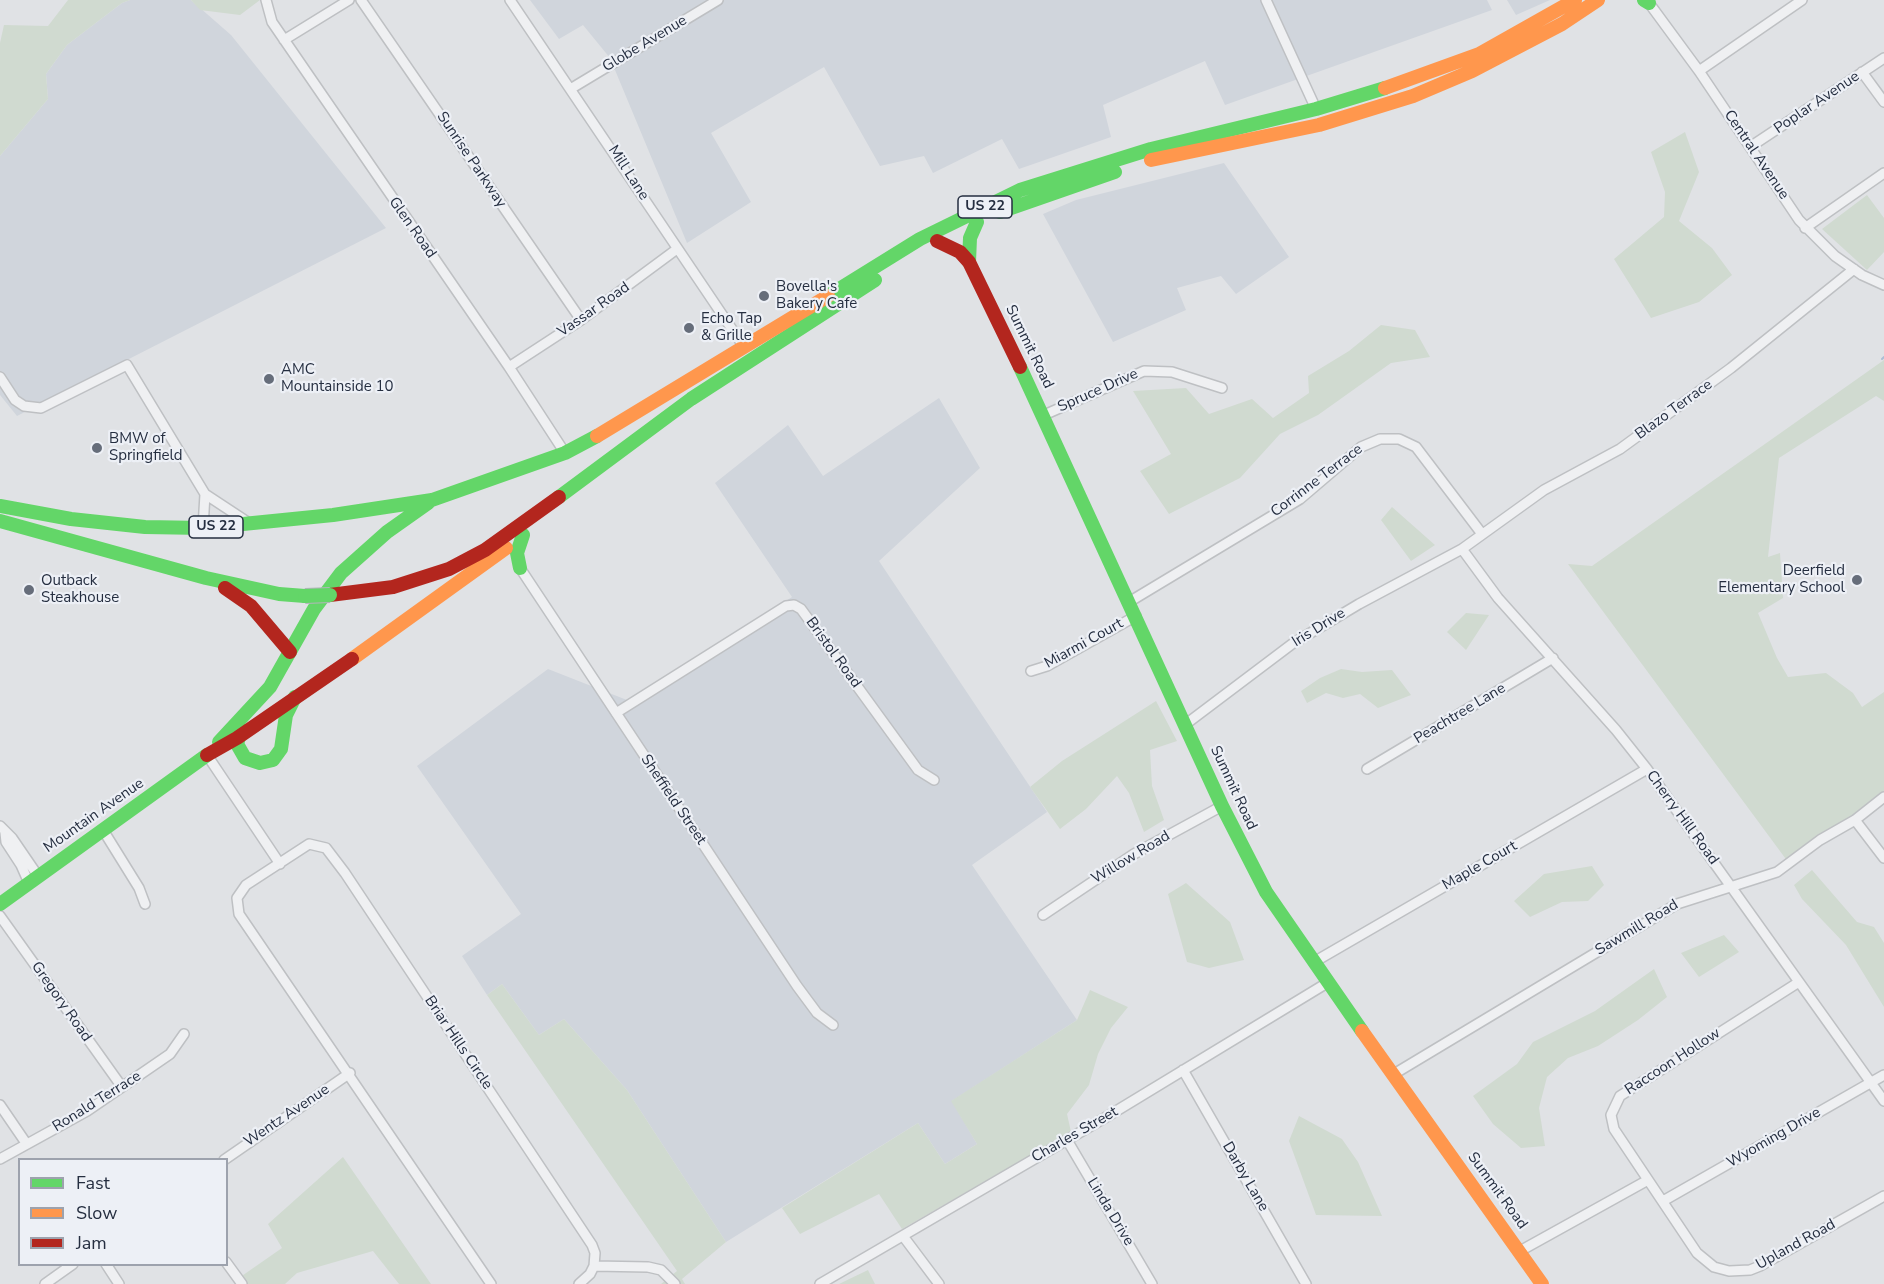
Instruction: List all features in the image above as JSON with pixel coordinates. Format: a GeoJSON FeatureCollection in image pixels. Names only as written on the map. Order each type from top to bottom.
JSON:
{"type":"FeatureCollection","features":[{"type":"Feature","properties":{"kind":"main road","name":"US 22"},"geometry":{"type":"LineString","coordinates":[[0,506],[71,519],[145,527],[203,528],[251,524],[432,500],[565,453],[613,428],[920,239],[1020,190],[1151,149],[1316,109],[1403,83],[1479,54],[1575,0]]}},
{"type":"Feature","properties":{"kind":"main road","name":"US 22"},"geometry":{"type":"LineString","coordinates":[[0,521],[206,578],[279,594],[330,595],[393,587],[449,569],[485,550],[596,472],[691,399],[937,241],[1019,203],[1154,159],[1318,125],[1413,96],[1490,62],[1562,24],[1598,0]]}},
{"type":"Feature","properties":{"kind":"main road"},"geometry":{"type":"LineString","coordinates":[[969,262],[970,238],[977,222]]}},
{"type":"Feature","properties":{"kind":"main road","name":"Summit Road"},"geometry":{"type":"LineString","coordinates":[[937,241],[960,252],[969,262],[1044,415],[1222,806],[1266,892],[1327,983],[1520,1251],[1537,1282]]}},
{"type":"Feature","properties":{"kind":"main road"},"geometry":{"type":"LineString","coordinates":[[207,755],[237,738],[299,693],[368,649],[489,561],[596,472]]}},
{"type":"Feature","properties":{"kind":"main road"},"geometry":{"type":"LineString","coordinates":[[299,693],[289,705],[283,742],[276,758],[264,763],[250,761],[238,750],[237,738],[270,687],[314,609],[341,573],[387,532],[432,500]]}},
{"type":"Feature","properties":{"kind":"main road"},"geometry":{"type":"LineString","coordinates":[[520,568],[517,553],[523,535]]}},
{"type":"Feature","properties":{"kind":"main road"},"geometry":{"type":"LineString","coordinates":[[489,561],[504,560],[520,568]]}},
{"type":"Feature","properties":{"kind":"main road"},"geometry":{"type":"LineString","coordinates":[[206,578],[251,606],[290,652]]}},
{"type":"Feature","properties":{"kind":"main road"},"geometry":{"type":"LineString","coordinates":[[207,755],[270,687]]}},
{"type":"Feature","properties":{"kind":"main road","name":"Mountain Avenue"},"geometry":{"type":"LineString","coordinates":[[0,904],[207,755]]}},
{"type":"Feature","properties":{"kind":"street","name":"Glen Road"},"geometry":{"type":"LineString","coordinates":[[266,0],[272,22],[509,367],[565,453]]}},
{"type":"Feature","properties":{"kind":"street"},"geometry":{"type":"LineString","coordinates":[[284,40],[349,0]]}},
{"type":"Feature","properties":{"kind":"street","name":"Sunrise Parkway"},"geometry":{"type":"LineString","coordinates":[[361,0],[581,320]]}},
{"type":"Feature","properties":{"kind":"street","name":"Mill Lane"},"geometry":{"type":"LineString","coordinates":[[510,0],[572,88],[744,347]]}},
{"type":"Feature","properties":{"kind":"street","name":"Globe Avenue"},"geometry":{"type":"LineString","coordinates":[[572,88],[718,0]]}},
{"type":"Feature","properties":{"kind":"street"},"geometry":{"type":"LineString","coordinates":[[1266,0],[1316,109]]}},
{"type":"Feature","properties":{"kind":"street"},"geometry":{"type":"LineString","coordinates":[[1699,71],[1802,0]]}},
{"type":"Feature","properties":{"kind":"street","name":"Central Avenue"},"geometry":{"type":"LineString","coordinates":[[1647,1],[1699,71],[1805,228],[1822,245],[1854,269],[1884,285]]}},
{"type":"Feature","properties":{"kind":"street","name":"Poplar Avenue"},"geometry":{"type":"LineString","coordinates":[[1750,147],[1884,58]]}},
{"type":"Feature","properties":{"kind":"street"},"geometry":{"type":"LineString","coordinates":[[1863,72],[1884,102]]}},
{"type":"Feature","properties":{"kind":"street"},"geometry":{"type":"LineString","coordinates":[[1805,228],[1884,173]]}},
{"type":"Feature","properties":{"kind":"street","name":"Vassar Road"},"geometry":{"type":"LineString","coordinates":[[509,367],[581,320],[677,249]]}},
{"type":"Feature","properties":{"kind":"street","name":"Blazo Terrace"},"geometry":{"type":"LineString","coordinates":[[1462,549],[1544,490],[1620,449],[1731,368],[1854,269]]}},
{"type":"Feature","properties":{"kind":"street"},"geometry":{"type":"LineString","coordinates":[[0,377],[15,400],[24,406],[41,408],[127,365],[205,494],[251,524]]}},
{"type":"Feature","properties":{"kind":"street","name":"Spruce Drive"},"geometry":{"type":"LineString","coordinates":[[1044,415],[1144,371],[1172,372],[1221,388]]}},
{"type":"Feature","properties":{"kind":"street","name":"Corrinne Terrace"},"geometry":{"type":"LineString","coordinates":[[1129,602],[1299,499],[1361,447],[1380,438],[1399,439],[1416,447],[1482,534]]}},
{"type":"Feature","properties":{"kind":"street"},"geometry":{"type":"LineString","coordinates":[[203,528],[205,494]]}},
{"type":"Feature","properties":{"kind":"street","name":"Cherry Hill Road"},"geometry":{"type":"LineString","coordinates":[[1462,549],[1498,598],[1553,658],[1647,770],[1884,1101]]}},
{"type":"Feature","properties":{"kind":"street","name":"Iris Drive"},"geometry":{"type":"LineString","coordinates":[[1186,724],[1292,644],[1359,604],[1462,549]]}},
{"type":"Feature","properties":{"kind":"street","name":"Sheffield Street"},"geometry":{"type":"LineString","coordinates":[[520,568],[796,986],[817,1013],[834,1025]]}},
{"type":"Feature","properties":{"kind":"street","name":"Bristol Road"},"geometry":{"type":"LineString","coordinates":[[616,713],[786,606],[794,605],[801,609],[918,770],[934,780]]}},
{"type":"Feature","properties":{"kind":"street","name":"Miarmi Court"},"geometry":{"type":"LineString","coordinates":[[1031,671],[1047,666],[1136,616]]}},
{"type":"Feature","properties":{"kind":"street","name":"Peachtree Lane"},"geometry":{"type":"LineString","coordinates":[[1367,770],[1553,658]]}},
{"type":"Feature","properties":{"kind":"street"},"geometry":{"type":"LineString","coordinates":[[207,755],[280,864]]}},
{"type":"Feature","properties":{"kind":"street","name":"Maple Court"},"geometry":{"type":"LineString","coordinates":[[1314,962],[1647,770]]}},
{"type":"Feature","properties":{"kind":"street","name":"Sawmill Road"},"geometry":{"type":"LineString","coordinates":[[1394,1074],[1677,904],[1730,885],[1767,877],[1777,872],[1820,840],[1855,820],[1884,797]]}},
{"type":"Feature","properties":{"kind":"street","name":"Willow Road"},"geometry":{"type":"LineString","coordinates":[[1043,915],[1134,854],[1222,806]]}},
{"type":"Feature","properties":{"kind":"street"},"geometry":{"type":"LineString","coordinates":[[1855,820],[1884,858]]}},
{"type":"Feature","properties":{"kind":"street"},"geometry":{"type":"LineString","coordinates":[[2,829],[6,842],[34,880]]}},
{"type":"Feature","properties":{"kind":"street"},"geometry":{"type":"LineString","coordinates":[[103,830],[140,888],[145,904]]}},
{"type":"Feature","properties":{"kind":"street","name":"Briar Hills Circle"},"geometry":{"type":"LineString","coordinates":[[491,1284],[350,1073],[239,914],[237,898],[240,891],[309,844],[321,844],[330,852],[592,1245],[595,1253],[594,1266]]}},
{"type":"Feature","properties":{"kind":"street","name":"Gregory Road"},"geometry":{"type":"LineString","coordinates":[[0,916],[122,1087]]}},
{"type":"Feature","properties":{"kind":"street","name":"Raccoon Hollow"},"geometry":{"type":"LineString","coordinates":[[1663,1201],[1614,1129],[1611,1114],[1616,1101],[1799,982]]}},
{"type":"Feature","properties":{"kind":"street","name":"Charles Street"},"geometry":{"type":"LineString","coordinates":[[820,1284],[1067,1140],[1327,983]]}},
{"type":"Feature","properties":{"kind":"street","name":"Ronald Terrace"},"geometry":{"type":"LineString","coordinates":[[0,1159],[26,1143],[60,1127],[122,1087],[170,1054],[184,1034]]}},
{"type":"Feature","properties":{"kind":"street","name":"Darby Lane"},"geometry":{"type":"LineString","coordinates":[[1183,1070],[1306,1284]]}},
{"type":"Feature","properties":{"kind":"street","name":"Wentz Avenue"},"geometry":{"type":"LineString","coordinates":[[227,1158],[350,1073]]}},
{"type":"Feature","properties":{"kind":"street","name":"Wyoming Drive"},"geometry":{"type":"LineString","coordinates":[[1663,1201],[1884,1075]]}},
{"type":"Feature","properties":{"kind":"street"},"geometry":{"type":"LineString","coordinates":[[0,1105],[26,1143]]}},
{"type":"Feature","properties":{"kind":"street","name":"Linda Drive"},"geometry":{"type":"LineString","coordinates":[[1067,1140],[1152,1284]]}},
{"type":"Feature","properties":{"kind":"street"},"geometry":{"type":"LineString","coordinates":[[1520,1251],[1648,1180]]}},
{"type":"Feature","properties":{"kind":"street","name":"Upland Road"},"geometry":{"type":"LineString","coordinates":[[1663,1201],[1704,1261],[1718,1269],[1739,1272],[1760,1266],[1884,1196]]}},
{"type":"Feature","properties":{"kind":"street"},"geometry":{"type":"LineString","coordinates":[[903,1236],[939,1284]]}},
{"type":"Feature","properties":{"kind":"street"},"geometry":{"type":"LineString","coordinates":[[228,1265],[242,1284]]}},
{"type":"Feature","properties":{"kind":"street"},"geometry":{"type":"LineString","coordinates":[[45,1284],[70,1266]]}},
{"type":"Feature","properties":{"kind":"street"},"geometry":{"type":"LineString","coordinates":[[107,1266],[119,1284]]}},
{"type":"Feature","properties":{"kind":"street"},"geometry":{"type":"LineString","coordinates":[[579,1284],[590,1274],[594,1266],[648,1267],[661,1270],[675,1284]]}},
{"type":"Feature","properties":{"kind":"shaded area"},"geometry":{"type":"Polygon","coordinates":[[[68,0],[130,0],[122,3],[67,45],[46,74],[48,99],[0,156],[0,43],[4,25],[48,26],[68,0]]]}},
{"type":"Feature","properties":{"kind":"shaded area"},"geometry":{"type":"Polygon","coordinates":[[[130,0],[191,0],[231,35],[386,228],[17,416],[0,395],[0,156],[48,99],[46,74],[67,45],[122,3],[130,0]]]}},
{"type":"Feature","properties":{"kind":"shaded area"},"geometry":{"type":"Polygon","coordinates":[[[191,0],[260,0],[240,15],[200,10],[191,0]]]}},
{"type":"Feature","properties":{"kind":"shaded area"},"geometry":{"type":"Polygon","coordinates":[[[530,0],[1487,0],[1492,10],[1225,105],[1205,61],[1103,105],[1111,137],[1019,169],[1002,139],[933,173],[924,156],[880,166],[824,67],[711,133],[751,202],[687,243],[610,58],[583,25],[559,39],[530,0]]]}},
{"type":"Feature","properties":{"kind":"shaded area"},"geometry":{"type":"Polygon","coordinates":[[[1507,0],[1550,0],[1516,15],[1507,0]]]}},
{"type":"Feature","properties":{"kind":"shaded area"},"geometry":{"type":"Polygon","coordinates":[[[1685,132],[1699,172],[1679,221],[1712,248],[1732,275],[1699,302],[1651,318],[1614,259],[1664,217],[1665,192],[1651,152],[1685,132]]]}},
{"type":"Feature","properties":{"kind":"shaded area"},"geometry":{"type":"Polygon","coordinates":[[[1224,163],[1289,257],[1236,294],[1221,276],[1177,288],[1186,310],[1113,342],[1043,214],[1076,200],[1224,163]]]}},
{"type":"Feature","properties":{"kind":"shaded area"},"geometry":{"type":"Polygon","coordinates":[[[1867,195],[1884,218],[1884,252],[1867,270],[1822,229],[1867,195]]]}},
{"type":"Feature","properties":{"kind":"shaded area"},"geometry":{"type":"Polygon","coordinates":[[[1381,325],[1415,330],[1430,357],[1391,363],[1318,415],[1280,434],[1240,478],[1169,514],[1140,471],[1171,454],[1133,391],[1186,388],[1209,414],[1252,399],[1273,418],[1309,393],[1308,376],[1349,351],[1381,325]]]}},
{"type":"Feature","properties":{"kind":"shaded area"},"geometry":{"type":"Polygon","coordinates":[[[1884,360],[1884,401],[1876,396],[1779,458],[1768,557],[1780,553],[1783,598],[1758,613],[1777,658],[1788,677],[1826,673],[1853,693],[1862,707],[1884,692],[1884,793],[1791,866],[1568,564],[1592,566],[1884,360]]]}},
{"type":"Feature","properties":{"kind":"shaded area"},"geometry":{"type":"Polygon","coordinates":[[[939,398],[980,468],[879,561],[1047,812],[972,865],[1077,1020],[952,1101],[977,1144],[945,1164],[918,1123],[726,1242],[627,1090],[564,1019],[539,1035],[502,984],[487,995],[462,956],[521,914],[417,766],[548,669],[632,702],[792,597],[715,483],[788,425],[823,476],[939,398]]]}},
{"type":"Feature","properties":{"kind":"shaded area"},"geometry":{"type":"Polygon","coordinates":[[[1392,507],[1435,545],[1411,561],[1381,520],[1392,507]]]}},
{"type":"Feature","properties":{"kind":"shaded area"},"geometry":{"type":"Polygon","coordinates":[[[1466,613],[1489,615],[1466,650],[1447,632],[1466,613]]]}},
{"type":"Feature","properties":{"kind":"shaded area"},"geometry":{"type":"Polygon","coordinates":[[[1341,669],[1362,672],[1392,670],[1411,695],[1378,708],[1360,694],[1343,698],[1326,693],[1307,703],[1301,691],[1320,678],[1341,669]]]}},
{"type":"Feature","properties":{"kind":"shaded area"},"geometry":{"type":"Polygon","coordinates":[[[1156,701],[1177,741],[1150,750],[1152,786],[1164,820],[1144,832],[1129,793],[1117,776],[1086,809],[1060,829],[1030,787],[1062,761],[1156,701]]]}},
{"type":"Feature","properties":{"kind":"shaded area"},"geometry":{"type":"Polygon","coordinates":[[[1592,866],[1604,885],[1588,901],[1562,902],[1530,917],[1514,901],[1544,874],[1592,866]]]}},
{"type":"Feature","properties":{"kind":"shaded area"},"geometry":{"type":"Polygon","coordinates":[[[1812,870],[1857,922],[1874,927],[1884,943],[1884,1007],[1846,945],[1802,899],[1794,885],[1812,870]]]}},
{"type":"Feature","properties":{"kind":"shaded area"},"geometry":{"type":"Polygon","coordinates":[[[1186,883],[1230,922],[1244,960],[1209,968],[1187,962],[1168,894],[1186,883]]]}},
{"type":"Feature","properties":{"kind":"shaded area"},"geometry":{"type":"Polygon","coordinates":[[[1724,935],[1739,952],[1699,977],[1681,953],[1724,935]]]}},
{"type":"Feature","properties":{"kind":"shaded area"},"geometry":{"type":"Polygon","coordinates":[[[1654,969],[1667,997],[1638,1020],[1598,1046],[1568,1058],[1547,1077],[1539,1108],[1545,1146],[1521,1148],[1493,1124],[1473,1096],[1517,1064],[1533,1042],[1595,1011],[1654,969]]]}},
{"type":"Feature","properties":{"kind":"shaded area"},"geometry":{"type":"Polygon","coordinates":[[[502,984],[539,1035],[564,1019],[627,1090],[726,1242],[682,1279],[685,1284],[661,1284],[677,1271],[487,995],[502,984]]]}},
{"type":"Feature","properties":{"kind":"shaded area"},"geometry":{"type":"Polygon","coordinates":[[[1090,990],[1128,1007],[1111,1028],[1098,1054],[1089,1085],[1067,1114],[1071,1132],[902,1229],[879,1194],[800,1234],[782,1208],[918,1123],[945,1164],[977,1144],[951,1101],[1077,1020],[1090,990]]]}},
{"type":"Feature","properties":{"kind":"shaded area"},"geometry":{"type":"Polygon","coordinates":[[[1299,1116],[1342,1139],[1358,1162],[1382,1216],[1316,1215],[1289,1141],[1299,1116]]]}},
{"type":"Feature","properties":{"kind":"shaded area"},"geometry":{"type":"Polygon","coordinates":[[[343,1157],[431,1284],[399,1284],[373,1251],[297,1273],[285,1284],[239,1284],[236,1280],[282,1248],[268,1224],[343,1157]]]}},
{"type":"Feature","properties":{"kind":"shaded area"},"geometry":{"type":"Polygon","coordinates":[[[868,1270],[875,1284],[839,1284],[868,1270]]]}},
{"type":"Feature","properties":{"kind":"traffic: fast"},"geometry":{"type":"LineString","coordinates":[[1644,0],[1649,3]]}},
{"type":"Feature","properties":{"kind":"traffic: fast"},"geometry":{"type":"LineString","coordinates":[[828,296],[920,239],[1020,190],[1151,149],[1316,109],[1385,88]]}},
{"type":"Feature","properties":{"kind":"traffic: fast"},"geometry":{"type":"LineString","coordinates":[[1000,212],[1115,172]]}},
{"type":"Feature","properties":{"kind":"traffic: fast"},"geometry":{"type":"LineString","coordinates":[[969,262],[970,238],[977,222]]}},
{"type":"Feature","properties":{"kind":"traffic: fast"},"geometry":{"type":"LineString","coordinates":[[559,497],[691,399],[875,280]]}},
{"type":"Feature","properties":{"kind":"traffic: fast"},"geometry":{"type":"LineString","coordinates":[[1020,367],[1222,806],[1266,892],[1362,1031]]}},
{"type":"Feature","properties":{"kind":"traffic: fast"},"geometry":{"type":"LineString","coordinates":[[0,506],[71,519],[145,527],[203,528],[333,515],[432,500],[565,453],[597,436]]}},
{"type":"Feature","properties":{"kind":"traffic: fast"},"geometry":{"type":"LineString","coordinates":[[219,742],[270,687],[314,609],[341,573],[387,532],[428,503]]}},
{"type":"Feature","properties":{"kind":"traffic: fast"},"geometry":{"type":"LineString","coordinates":[[0,521],[206,578],[279,594],[305,596]]}},
{"type":"Feature","properties":{"kind":"traffic: fast"},"geometry":{"type":"LineString","coordinates":[[520,568],[517,553],[523,535]]}},
{"type":"Feature","properties":{"kind":"traffic: fast"},"geometry":{"type":"LineString","coordinates":[[305,596],[330,595]]}},
{"type":"Feature","properties":{"kind":"traffic: fast"},"geometry":{"type":"LineString","coordinates":[[241,730],[237,744],[245,758],[260,763],[273,760],[281,749],[286,715],[295,697]]}},
{"type":"Feature","properties":{"kind":"traffic: fast"},"geometry":{"type":"LineString","coordinates":[[0,904],[207,755]]}},
{"type":"Feature","properties":{"kind":"traffic: slow"},"geometry":{"type":"LineString","coordinates":[[1385,88],[1479,54],[1575,0]]}},
{"type":"Feature","properties":{"kind":"traffic: slow"},"geometry":{"type":"LineString","coordinates":[[1151,160],[1319,125],[1413,96],[1472,71],[1562,24],[1598,0]]}},
{"type":"Feature","properties":{"kind":"traffic: slow"},"geometry":{"type":"LineString","coordinates":[[597,436],[828,296]]}},
{"type":"Feature","properties":{"kind":"traffic: slow"},"geometry":{"type":"LineString","coordinates":[[352,659],[506,548]]}},
{"type":"Feature","properties":{"kind":"traffic: slow"},"geometry":{"type":"LineString","coordinates":[[1362,1031],[1542,1284]]}},
{"type":"Feature","properties":{"kind":"traffic: jam"},"geometry":{"type":"LineString","coordinates":[[937,241],[960,252],[969,262],[1020,367]]}},
{"type":"Feature","properties":{"kind":"traffic: jam"},"geometry":{"type":"LineString","coordinates":[[330,595],[393,587],[449,569],[485,550],[559,497]]}},
{"type":"Feature","properties":{"kind":"traffic: jam"},"geometry":{"type":"LineString","coordinates":[[225,588],[251,606],[290,652]]}},
{"type":"Feature","properties":{"kind":"traffic: jam"},"geometry":{"type":"LineString","coordinates":[[207,755],[237,738],[352,659]]}},
{"type":"Feature","properties":{"kind":"place","name":"Bovella's Bakery Cafe"},"geometry":{"type":"Point","coordinates":[764,296]}},
{"type":"Feature","properties":{"kind":"place","name":"Echo Tap & Grille"},"geometry":{"type":"Point","coordinates":[689,328]}},
{"type":"Feature","properties":{"kind":"place","name":"AMC Mountainside 10"},"geometry":{"type":"Point","coordinates":[269,379]}},
{"type":"Feature","properties":{"kind":"place","name":"BMW of Springfield"},"geometry":{"type":"Point","coordinates":[97,448]}},
{"type":"Feature","properties":{"kind":"place","name":"Deerfield Elementary School"},"geometry":{"type":"Point","coordinates":[1857,580]}},
{"type":"Feature","properties":{"kind":"place","name":"Outback Steakhouse"},"geometry":{"type":"Point","coordinates":[29,590]}}]}
